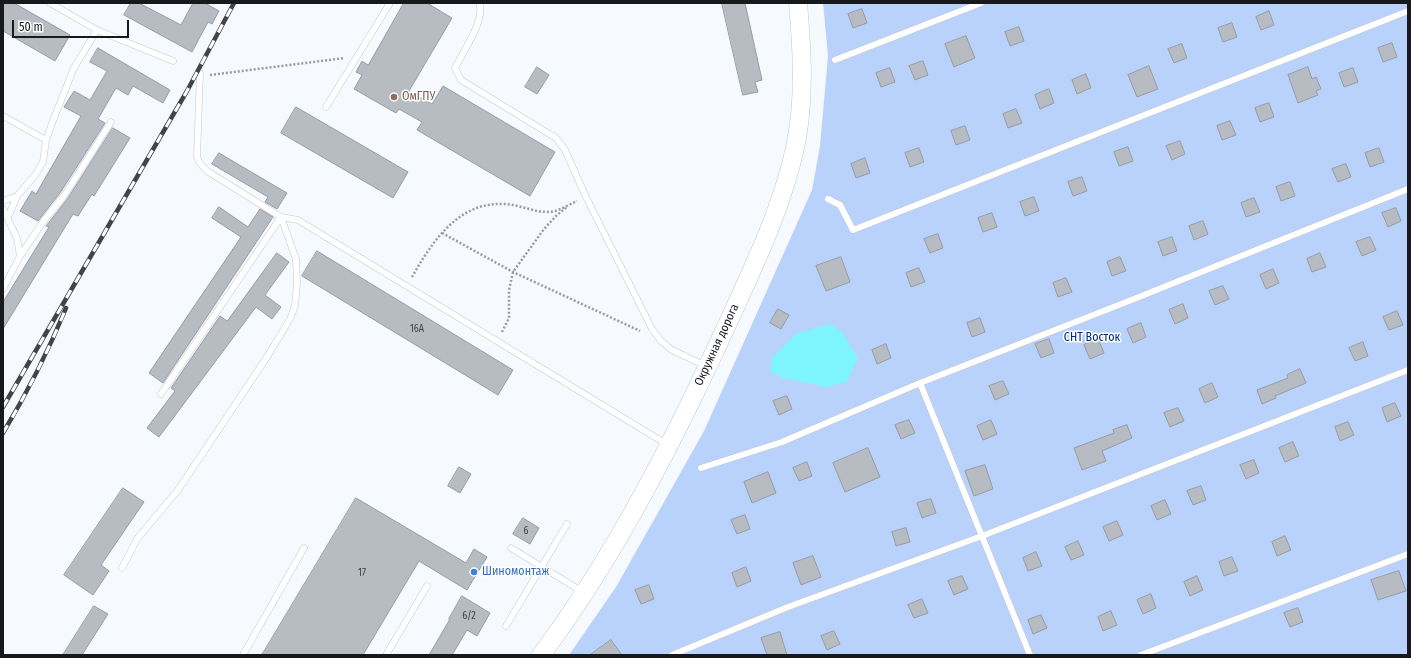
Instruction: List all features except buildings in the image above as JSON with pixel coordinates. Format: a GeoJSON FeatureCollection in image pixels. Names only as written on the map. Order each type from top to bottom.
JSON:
{"type":"FeatureCollection","features":[{"type":"Feature","properties":{"kind":"main road","name":"Окружная дорога"},"geometry":{"type":"LineString","coordinates":[[541,655],[564,625],[610,553],[668,445],[745,284],[772,218],[787,178],[796,142],[801,93],[800,26],[798,3]]}},
{"type":"Feature","properties":{"kind":"lane"},"geometry":{"type":"LineString","coordinates":[[50,3],[97,30],[173,60]]}},
{"type":"Feature","properties":{"kind":"lane"},"geometry":{"type":"LineString","coordinates":[[326,107],[390,3]]}},
{"type":"Feature","properties":{"kind":"lane"},"geometry":{"type":"LineString","coordinates":[[479,3],[479,21],[455,68],[461,80],[556,138],[565,150],[586,197],[652,329],[672,350],[707,366]]}},
{"type":"Feature","properties":{"kind":"lane"},"geometry":{"type":"LineString","coordinates":[[835,60],[981,3]]}},
{"type":"Feature","properties":{"kind":"lane"},"geometry":{"type":"LineString","coordinates":[[828,199],[840,205],[853,230],[1408,11]]}},
{"type":"Feature","properties":{"kind":"lane"},"geometry":{"type":"LineString","coordinates":[[8,217],[17,196],[36,174],[42,162],[46,140],[74,68],[97,30]]}},
{"type":"Feature","properties":{"kind":"lane"},"geometry":{"type":"LineString","coordinates":[[200,73],[198,157],[200,163],[207,172],[281,217],[298,220],[668,445]]}},
{"type":"Feature","properties":{"kind":"lane"},"geometry":{"type":"LineString","coordinates":[[3,116],[46,140]]}},
{"type":"Feature","properties":{"kind":"lane"},"geometry":{"type":"LineString","coordinates":[[3,289],[20,256],[45,219],[64,196],[111,122]]}},
{"type":"Feature","properties":{"kind":"lane"},"geometry":{"type":"LineString","coordinates":[[701,468],[782,442],[920,383],[1408,189]]}},
{"type":"Feature","properties":{"kind":"lane"},"geometry":{"type":"LineString","coordinates":[[3,200],[17,196]]}},
{"type":"Feature","properties":{"kind":"lane"},"geometry":{"type":"LineString","coordinates":[[3,209],[17,238],[20,256]]}},
{"type":"Feature","properties":{"kind":"lane"},"geometry":{"type":"LineString","coordinates":[[161,394],[281,217]]}},
{"type":"Feature","properties":{"kind":"lane"},"geometry":{"type":"LineString","coordinates":[[122,568],[137,539],[178,490],[267,357],[290,319],[295,306],[297,283],[296,260],[281,217]]}},
{"type":"Feature","properties":{"kind":"lane"},"geometry":{"type":"LineString","coordinates":[[672,655],[788,607],[982,536],[1408,370]]}},
{"type":"Feature","properties":{"kind":"lane"},"geometry":{"type":"LineString","coordinates":[[920,383],[1030,655]]}},
{"type":"Feature","properties":{"kind":"lane"},"geometry":{"type":"LineString","coordinates":[[506,626],[567,524]]}},
{"type":"Feature","properties":{"kind":"lane"},"geometry":{"type":"LineString","coordinates":[[243,655],[304,548]]}},
{"type":"Feature","properties":{"kind":"lane"},"geometry":{"type":"LineString","coordinates":[[510,548],[585,593]]}},
{"type":"Feature","properties":{"kind":"lane"},"geometry":{"type":"LineString","coordinates":[[1141,655],[1408,554]]}},
{"type":"Feature","properties":{"kind":"lane"},"geometry":{"type":"LineString","coordinates":[[386,655],[427,586]]}},
{"type":"Feature","properties":{"kind":"path"},"geometry":{"type":"LineString","coordinates":[[200,73],[215,75],[257,68],[357,56]]}},
{"type":"Feature","properties":{"kind":"path"},"geometry":{"type":"LineString","coordinates":[[407,286],[420,264],[442,234],[457,218],[476,207],[503,204],[540,212],[555,211],[586,197]]}},
{"type":"Feature","properties":{"kind":"path"},"geometry":{"type":"LineString","coordinates":[[497,341],[509,318],[509,290],[513,272],[544,229],[556,215],[570,204]]}},
{"type":"Feature","properties":{"kind":"path"},"geometry":{"type":"LineString","coordinates":[[442,234],[513,272],[662,341]]}},
{"type":"Feature","properties":{"kind":"green space","name":"СНТ Восток"},"geometry":{"type":"Polygon","coordinates":[[[823,3],[1408,3],[1408,655],[569,655],[616,587],[704,431],[812,190],[820,146],[828,56],[823,3]]]}},
{"type":"Feature","properties":{"kind":"shaded area"},"geometry":{"type":"Polygon","coordinates":[[[830,324],[841,331],[858,358],[847,382],[827,387],[783,378],[770,371],[772,358],[796,334],[830,324]]]}},
{"type":"Feature","properties":{"kind":"railway"},"geometry":{"type":"LineString","coordinates":[[3,407],[187,91],[234,3]]}},
{"type":"Feature","properties":{"kind":"railway"},"geometry":{"type":"LineString","coordinates":[[3,433],[37,372],[66,308]]}},
{"type":"Feature","properties":{"kind":"place","name":"ОмГПУ"},"geometry":{"type":"Point","coordinates":[394,97]}},
{"type":"Feature","properties":{"kind":"place","name":"Шиномонтаж"},"geometry":{"type":"Point","coordinates":[474,572]}}]}
